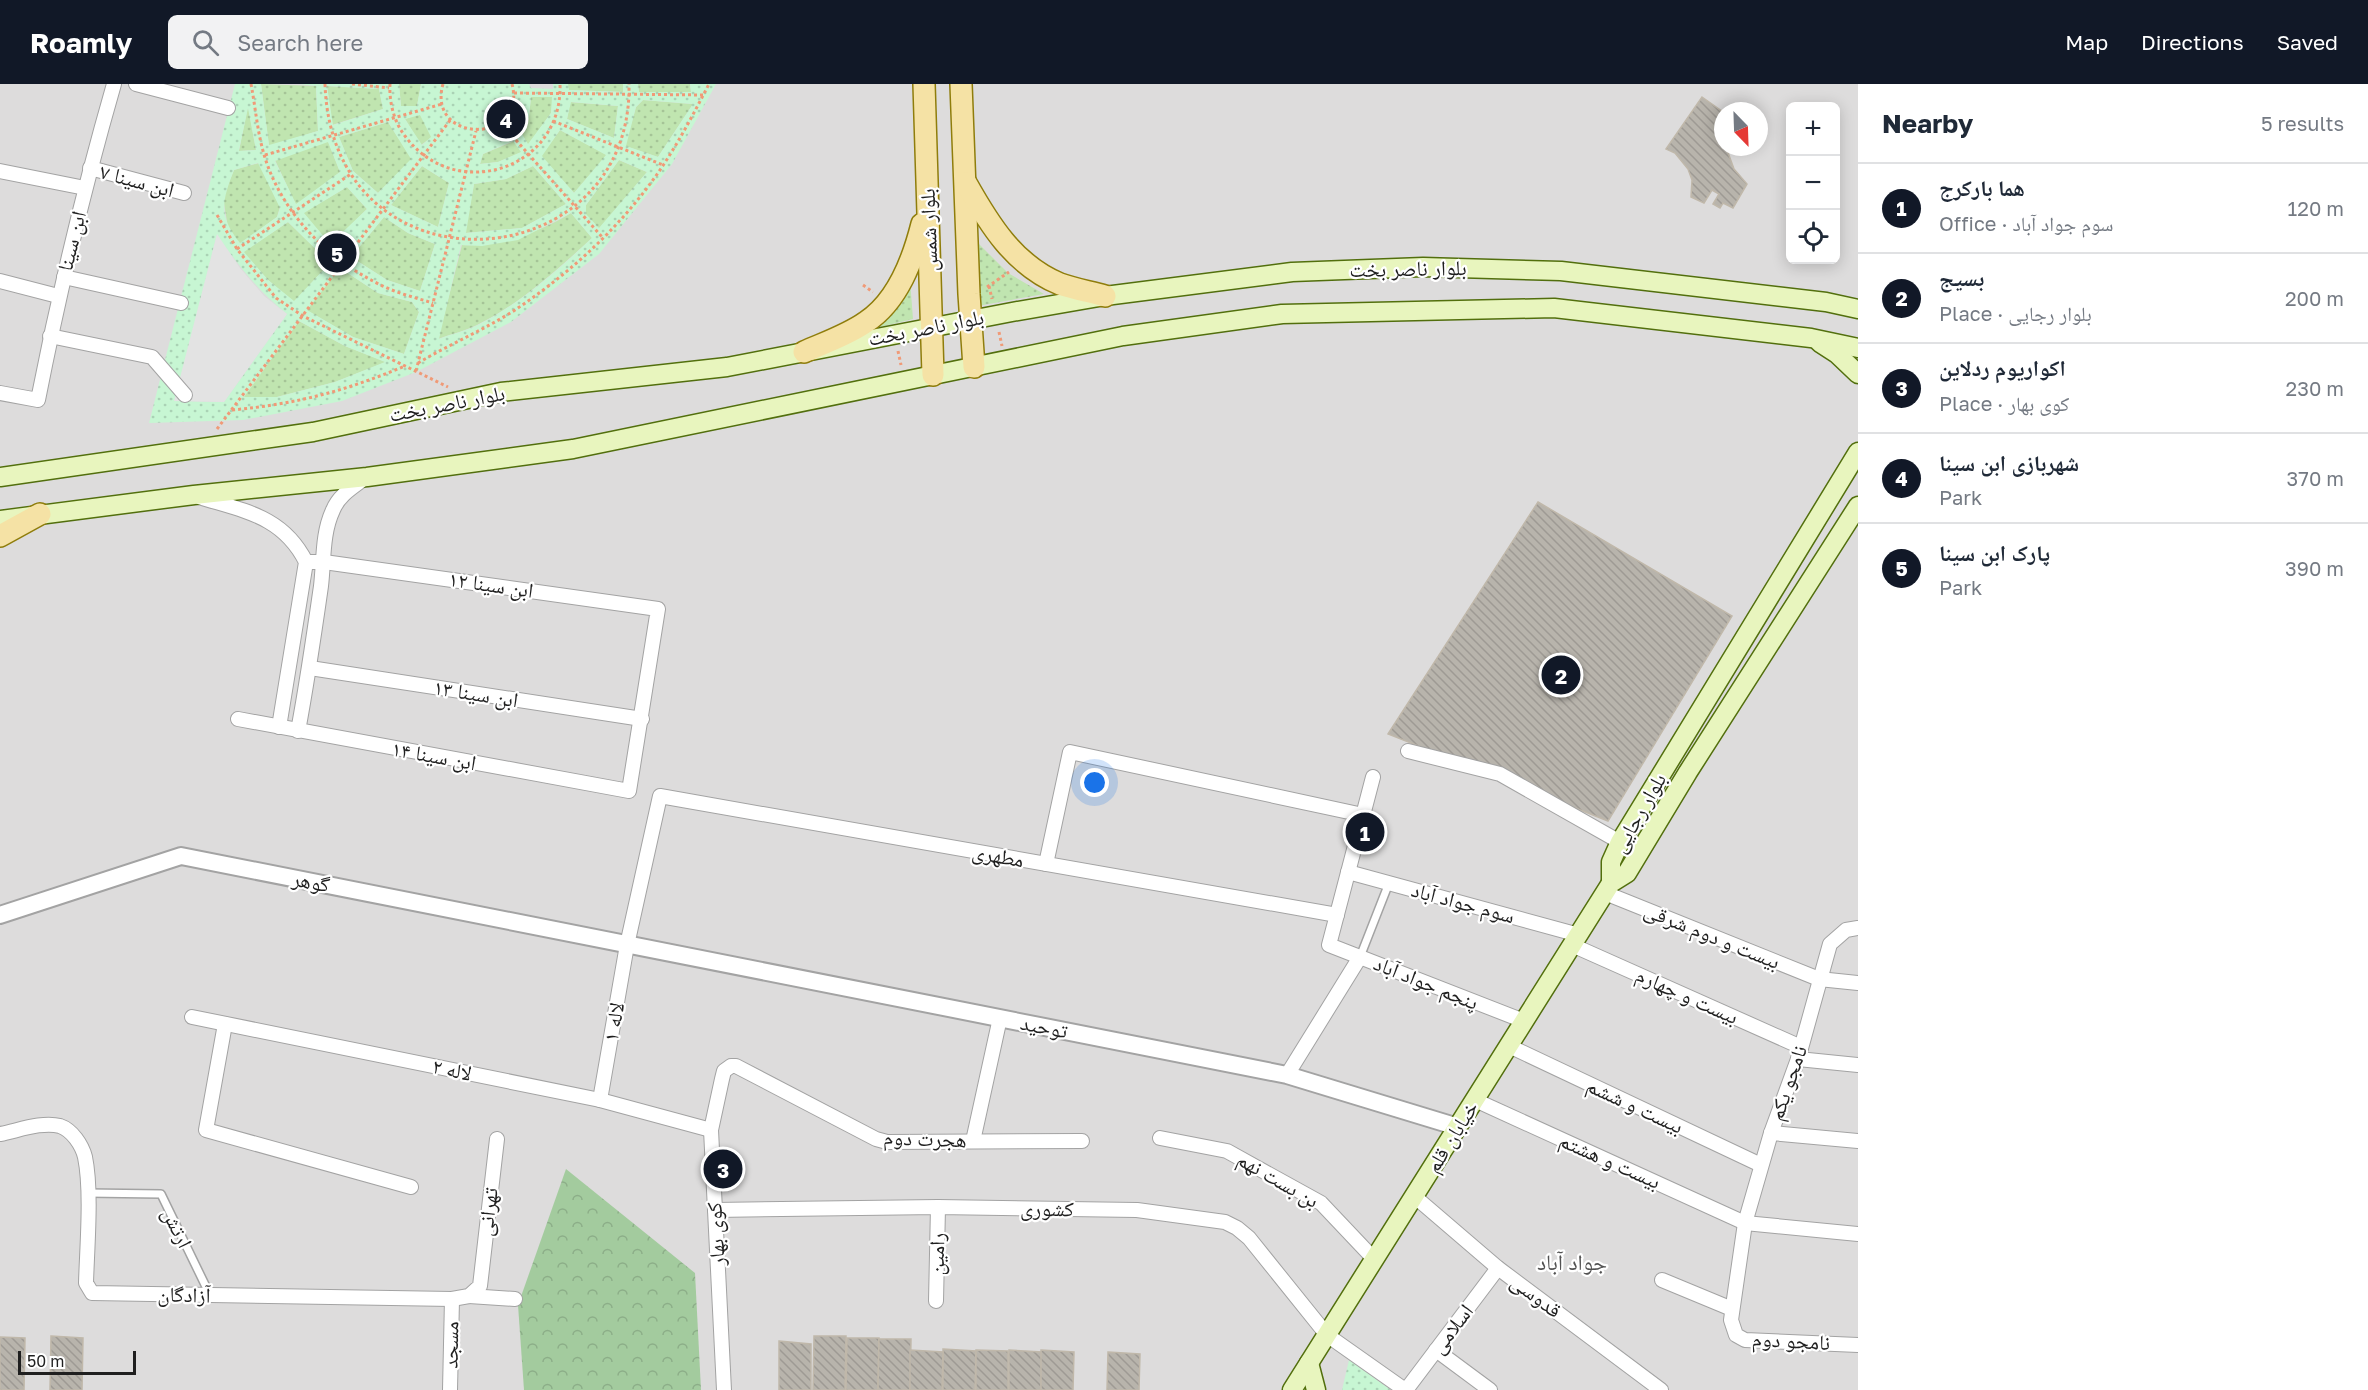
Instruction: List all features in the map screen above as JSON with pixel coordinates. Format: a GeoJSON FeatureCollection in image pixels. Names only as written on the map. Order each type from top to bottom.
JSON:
{"type":"FeatureCollection","features":[{"type":"Feature","properties":{"kind":"main road","name":"بلوار شمس"},"geometry":{"type":"LineString","coordinates":[[924,84],[933,375]]}},
{"type":"Feature","properties":{"kind":"main road","name":"بلوار شمس"},"geometry":{"type":"LineString","coordinates":[[961,84],[970,320],[974,367]]}},
{"type":"Feature","properties":{"kind":"main road"},"geometry":{"type":"LineString","coordinates":[[964,180],[986,219],[1018,258],[1060,284],[1105,297]]}},
{"type":"Feature","properties":{"kind":"main road"},"geometry":{"type":"LineString","coordinates":[[804,352],[865,323],[888,302],[898,288],[915,251],[927,203]]}},
{"type":"Feature","properties":{"kind":"main road","name":"بلوار ناصر بخت"},"geometry":{"type":"LineString","coordinates":[[0,477],[313,432],[471,398],[544,387],[727,367],[932,327],[1105,297],[1292,272],[1423,267],[1561,271],[1826,302],[1858,309]]}},
{"type":"Feature","properties":{"kind":"main road"},"geometry":{"type":"LineString","coordinates":[[1826,302],[1858,298]]}},
{"type":"Feature","properties":{"kind":"main road","name":"بلوار ناصر بخت"},"geometry":{"type":"LineString","coordinates":[[0,520],[194,495],[367,477],[573,449],[1123,336],[1293,314],[1554,308],[1811,338],[1858,348]]}},
{"type":"Feature","properties":{"kind":"main road"},"geometry":{"type":"LineString","coordinates":[[1811,338],[1837,354],[1858,374]]}},
{"type":"Feature","properties":{"kind":"main road","name":"بلوار رجایی"},"geometry":{"type":"LineString","coordinates":[[1608,888],[1611,862],[1620,842],[1858,452]]}},
{"type":"Feature","properties":{"kind":"main road","name":"بلوار رجایی"},"geometry":{"type":"LineString","coordinates":[[1608,888],[1627,873],[1688,772],[1858,506]]}},
{"type":"Feature","properties":{"kind":"main road"},"geometry":{"type":"LineString","coordinates":[[0,536],[40,514]]}},
{"type":"Feature","properties":{"kind":"main road","name":"خیابان قلم"},"geometry":{"type":"LineString","coordinates":[[1292,1390],[1608,888]]}},
{"type":"Feature","properties":{"kind":"main road"},"geometry":{"type":"LineString","coordinates":[[1310,1363],[1316,1390]]}},
{"type":"Feature","properties":{"kind":"street","name":"ابن سینا"},"geometry":{"type":"LineString","coordinates":[[0,393],[38,400],[58,296],[114,84]]}},
{"type":"Feature","properties":{"kind":"street"},"geometry":{"type":"LineString","coordinates":[[136,84],[228,108]]}},
{"type":"Feature","properties":{"kind":"street","name":"ابن سینا ۷"},"geometry":{"type":"LineString","coordinates":[[90,168],[184,193]]}},
{"type":"Feature","properties":{"kind":"street"},"geometry":{"type":"LineString","coordinates":[[0,171],[85,188]]}},
{"type":"Feature","properties":{"kind":"street"},"geometry":{"type":"LineString","coordinates":[[64,277],[181,303]]}},
{"type":"Feature","properties":{"kind":"street"},"geometry":{"type":"LineString","coordinates":[[0,281],[58,296]]}},
{"type":"Feature","properties":{"kind":"street"},"geometry":{"type":"LineString","coordinates":[[50,336],[152,357],[185,395]]}},
{"type":"Feature","properties":{"kind":"street"},"geometry":{"type":"LineString","coordinates":[[298,731],[310,668],[324,562],[325,530],[333,508],[345,493],[367,477]]}},
{"type":"Feature","properties":{"kind":"street"},"geometry":{"type":"LineString","coordinates":[[194,495],[255,515],[280,527],[296,543],[306,562],[279,727]]}},
{"type":"Feature","properties":{"kind":"street","name":"ابن سینا ۱۲"},"geometry":{"type":"LineString","coordinates":[[306,562],[324,562],[658,609],[642,719]]}},
{"type":"Feature","properties":{"kind":"street","name":"ابن سینا ۱۳"},"geometry":{"type":"LineString","coordinates":[[310,668],[642,719]]}},
{"type":"Feature","properties":{"kind":"street","name":"ابن سینا ۱۴"},"geometry":{"type":"LineString","coordinates":[[238,720],[630,791],[642,719]]}},
{"type":"Feature","properties":{"kind":"street"},"geometry":{"type":"LineString","coordinates":[[1408,751],[1500,774],[1620,842]]}},
{"type":"Feature","properties":{"kind":"street"},"geometry":{"type":"LineString","coordinates":[[1046,864],[1070,752],[1363,815]]}},
{"type":"Feature","properties":{"kind":"street"},"geometry":{"type":"LineString","coordinates":[[1337,915],[1372,777]]}},
{"type":"Feature","properties":{"kind":"street","name":"مطهری"},"geometry":{"type":"LineString","coordinates":[[660,796],[1337,915]]}},
{"type":"Feature","properties":{"kind":"street","name":"لاله ۱"},"geometry":{"type":"LineString","coordinates":[[600,1100],[627,945],[660,796]]}},
{"type":"Feature","properties":{"kind":"street","name":"گوهر"},"geometry":{"type":"LineString","coordinates":[[0,915],[181,856],[627,945]]}},
{"type":"Feature","properties":{"kind":"street","name":"سوم جواد آباد"},"geometry":{"type":"LineString","coordinates":[[1348,872],[1389,882],[1575,940]]}},
{"type":"Feature","properties":{"kind":"street","name":"بیست و دوم شرقی"},"geometry":{"type":"LineString","coordinates":[[1608,888],[1820,979],[1858,983]]}},
{"type":"Feature","properties":{"kind":"street","name":"پنجم جواد آباد"},"geometry":{"type":"LineString","coordinates":[[1337,915],[1329,945],[1524,1021]]}},
{"type":"Feature","properties":{"kind":"street","name":"نامجو یکم"},"geometry":{"type":"LineString","coordinates":[[1732,1324],[1732,1309],[1745,1223],[1771,1133],[1799,1053],[1830,944],[1839,934],[1858,928]]}},
{"type":"Feature","properties":{"kind":"street","name":"بیست و چهارم"},"geometry":{"type":"LineString","coordinates":[[1575,940],[1799,1053],[1858,1065]]}},
{"type":"Feature","properties":{"kind":"street","name":"توحید"},"geometry":{"type":"LineString","coordinates":[[627,945],[1287,1075],[1458,1127]]}},
{"type":"Feature","properties":{"kind":"street"},"geometry":{"type":"LineString","coordinates":[[1287,1075],[1360,957]]}},
{"type":"Feature","properties":{"kind":"street","name":"لاله ۲"},"geometry":{"type":"LineString","coordinates":[[192,1017],[600,1100],[711,1130]]}},
{"type":"Feature","properties":{"kind":"street"},"geometry":{"type":"LineString","coordinates":[[973,1141],[1000,1018]]}},
{"type":"Feature","properties":{"kind":"street"},"geometry":{"type":"LineString","coordinates":[[225,1024],[206,1130],[411,1187]]}},
{"type":"Feature","properties":{"kind":"street","name":"بیست و ششم"},"geometry":{"type":"LineString","coordinates":[[1509,1046],[1761,1165]]}},
{"type":"Feature","properties":{"kind":"street","name":"هجرت دوم"},"geometry":{"type":"LineString","coordinates":[[722,1079],[724,1071],[735,1065],[876,1139],[887,1142],[1082,1141]]}},
{"type":"Feature","properties":{"kind":"street","name":"کوی بهار"},"geometry":{"type":"LineString","coordinates":[[722,1079],[711,1130],[724,1390]]}},
{"type":"Feature","properties":{"kind":"street","name":"بیست و هشتم"},"geometry":{"type":"LineString","coordinates":[[1475,1100],[1745,1223]]}},
{"type":"Feature","properties":{"kind":"street","name":"آزادگان"},"geometry":{"type":"LineString","coordinates":[[0,1134],[57,1125],[75,1138],[85,1157],[86,1283],[90,1291],[96,1293],[452,1299],[469,1296],[515,1299]]}},
{"type":"Feature","properties":{"kind":"street"},"geometry":{"type":"LineString","coordinates":[[1771,1133],[1858,1142]]}},
{"type":"Feature","properties":{"kind":"street","name":"بن بست نهم"},"geometry":{"type":"LineString","coordinates":[[1160,1138],[1227,1151],[1321,1203],[1374,1259]]}},
{"type":"Feature","properties":{"kind":"street","name":"تهرانی"},"geometry":{"type":"LineString","coordinates":[[469,1296],[480,1286],[497,1139]]}},
{"type":"Feature","properties":{"kind":"street","name":"قدوسی"},"geometry":{"type":"LineString","coordinates":[[1414,1196],[1498,1268],[1661,1390]]}},
{"type":"Feature","properties":{"kind":"street","name":"کشوری"},"geometry":{"type":"LineString","coordinates":[[715,1210],[938,1207],[1137,1210],[1225,1222],[1249,1239],[1327,1335],[1405,1390]]}},
{"type":"Feature","properties":{"kind":"street","name":"رامین"},"geometry":{"type":"LineString","coordinates":[[936,1301],[938,1207]]}},
{"type":"Feature","properties":{"kind":"street"},"geometry":{"type":"LineString","coordinates":[[1745,1223],[1858,1234]]}},
{"type":"Feature","properties":{"kind":"street","name":"اسلامی"},"geometry":{"type":"LineString","coordinates":[[1405,1390],[1498,1268]]}},
{"type":"Feature","properties":{"kind":"street"},"geometry":{"type":"LineString","coordinates":[[1662,1280],[1732,1309]]}},
{"type":"Feature","properties":{"kind":"street","name":"مسجد"},"geometry":{"type":"LineString","coordinates":[[450,1390],[452,1299]]}},
{"type":"Feature","properties":{"kind":"street","name":"نامجو دوم"},"geometry":{"type":"LineString","coordinates":[[1732,1324],[1736,1335],[1745,1340],[1858,1345]]}},
{"type":"Feature","properties":{"kind":"street"},"geometry":{"type":"LineString","coordinates":[[1436,1350],[1490,1390]]}},
{"type":"Feature","properties":{"kind":"lane"},"geometry":{"type":"LineString","coordinates":[[1360,957],[1389,882]]}},
{"type":"Feature","properties":{"kind":"lane","name":"ارتش"},"geometry":{"type":"LineString","coordinates":[[87,1193],[161,1194],[210,1296]]}},
{"type":"Feature","properties":{"kind":"path"},"geometry":{"type":"LineString","coordinates":[[251,84],[265,155],[274,179],[294,212],[325,249],[372,281],[393,291],[433,303]]}},
{"type":"Feature","properties":{"kind":"path"},"geometry":{"type":"LineString","coordinates":[[325,84],[326,109],[332,136],[360,187],[383,209],[411,225],[449,238],[476,241],[519,234],[552,221],[592,188],[618,147],[624,130],[629,84]]}},
{"type":"Feature","properties":{"kind":"path"},"geometry":{"type":"LineString","coordinates":[[352,84],[390,86],[395,118],[407,139],[423,156],[436,164],[465,172],[499,170],[528,154],[543,139],[553,121],[560,84]]}},
{"type":"Feature","properties":{"kind":"path"},"geometry":{"type":"LineString","coordinates":[[443,84],[442,104],[451,120],[462,127],[476,130],[489,129],[500,123],[508,114],[514,93],[512,84]]}},
{"type":"Feature","properties":{"kind":"path"},"geometry":{"type":"LineString","coordinates":[[418,363],[513,311],[563,276],[603,238],[663,165],[709,84]]}},
{"type":"Feature","properties":{"kind":"path"},"geometry":{"type":"LineString","coordinates":[[514,93],[703,95]]}},
{"type":"Feature","properties":{"kind":"path"},"geometry":{"type":"LineString","coordinates":[[265,155],[442,104]]}},
{"type":"Feature","properties":{"kind":"path"},"geometry":{"type":"LineString","coordinates":[[203,448],[451,120]]}},
{"type":"Feature","properties":{"kind":"path"},"geometry":{"type":"LineString","coordinates":[[553,121],[663,165]]}},
{"type":"Feature","properties":{"kind":"path"},"geometry":{"type":"LineString","coordinates":[[500,123],[603,238]]}},
{"type":"Feature","properties":{"kind":"path"},"geometry":{"type":"LineString","coordinates":[[416,372],[476,130]]}},
{"type":"Feature","properties":{"kind":"path"},"geometry":{"type":"LineString","coordinates":[[237,249],[351,174]]}},
{"type":"Feature","properties":{"kind":"path"},"geometry":{"type":"LineString","coordinates":[[217,215],[237,249],[276,298],[303,316],[471,398]]}},
{"type":"Feature","properties":{"kind":"path"},"geometry":{"type":"LineString","coordinates":[[232,410],[277,406],[321,397],[405,366]]}},
{"type":"Feature","properties":{"kind":"shaded area"},"geometry":{"type":"Polygon","coordinates":[[[0,84],[1858,84],[1858,1390],[0,1390],[0,84]]]}},
{"type":"Feature","properties":{"kind":"shaded area"},"geometry":{"type":"Polygon","coordinates":[[[217,234],[240,268],[264,296],[287,314],[224,402],[174,401],[217,234]]]}},
{"type":"Feature","properties":{"kind":"green space"},"geometry":{"type":"Polygon","coordinates":[[[235,84],[261,84],[269,145],[318,131],[316,86],[299,84],[399,84],[401,106],[417,106],[421,84],[529,84],[531,88],[553,89],[553,84],[568,84],[569,90],[623,92],[623,84],[638,84],[639,92],[691,92],[690,84],[716,84],[672,164],[599,254],[511,322],[416,372],[342,401],[243,420],[149,423],[235,84]],[[327,86],[333,125],[383,109],[379,89],[327,86]],[[531,97],[529,116],[520,131],[528,144],[551,113],[552,97],[531,97]],[[643,100],[636,107],[626,146],[658,157],[693,104],[643,100]],[[571,102],[567,119],[614,138],[618,106],[571,102]],[[248,108],[239,151],[256,150],[248,108]],[[420,115],[405,119],[422,145],[431,137],[420,115]],[[388,122],[339,137],[353,171],[378,193],[411,159],[388,122]],[[560,130],[542,156],[574,193],[606,155],[560,130]],[[513,141],[483,154],[480,164],[498,162],[521,152],[513,141]],[[328,142],[275,161],[296,204],[340,172],[328,142]],[[619,160],[586,205],[586,214],[599,228],[647,172],[619,160]],[[258,163],[234,170],[224,208],[228,225],[240,243],[277,217],[280,208],[258,163]],[[422,166],[391,205],[438,227],[449,183],[422,166]],[[533,166],[506,179],[474,184],[466,233],[522,228],[566,204],[533,166]],[[347,187],[304,213],[330,244],[367,209],[347,187]],[[571,213],[518,240],[482,246],[461,245],[439,339],[478,325],[509,307],[552,274],[592,238],[571,213]],[[384,217],[351,257],[387,280],[420,291],[435,244],[408,233],[384,217]],[[288,222],[244,252],[268,280],[294,301],[330,263],[288,222]],[[217,235],[175,401],[224,402],[287,314],[249,277],[217,235]],[[340,268],[307,310],[353,337],[404,354],[419,312],[412,302],[378,293],[340,268]],[[299,321],[244,397],[277,397],[335,382],[385,362],[345,346],[299,321]]]}},
{"type":"Feature","properties":{"kind":"green space"},"geometry":{"type":"Polygon","coordinates":[[[261,84],[316,86],[318,131],[269,146],[261,84]]]}},
{"type":"Feature","properties":{"kind":"green space"},"geometry":{"type":"Polygon","coordinates":[[[399,84],[421,84],[417,106],[401,106],[399,84]]]}},
{"type":"Feature","properties":{"kind":"green space"},"geometry":{"type":"Polygon","coordinates":[[[568,84],[623,84],[624,92],[568,90],[568,84]]]}},
{"type":"Feature","properties":{"kind":"green space"},"geometry":{"type":"Polygon","coordinates":[[[638,84],[690,84],[691,92],[639,92],[638,84]]]}},
{"type":"Feature","properties":{"kind":"green space"},"geometry":{"type":"Polygon","coordinates":[[[327,86],[379,89],[383,109],[332,125],[327,86]]]}},
{"type":"Feature","properties":{"kind":"green space"},"geometry":{"type":"Polygon","coordinates":[[[531,97],[553,97],[551,113],[528,145],[520,131],[529,116],[531,97]]]}},
{"type":"Feature","properties":{"kind":"green space"},"geometry":{"type":"Polygon","coordinates":[[[643,100],[693,104],[658,157],[625,146],[636,107],[643,100]]]}},
{"type":"Feature","properties":{"kind":"green space"},"geometry":{"type":"Polygon","coordinates":[[[570,102],[618,106],[614,138],[567,119],[570,102]]]}},
{"type":"Feature","properties":{"kind":"green space"},"geometry":{"type":"Polygon","coordinates":[[[248,106],[256,150],[239,151],[248,106]]]}},
{"type":"Feature","properties":{"kind":"green space"},"geometry":{"type":"Polygon","coordinates":[[[420,114],[432,137],[421,145],[405,119],[420,114]]]}},
{"type":"Feature","properties":{"kind":"green space"},"geometry":{"type":"Polygon","coordinates":[[[388,122],[412,159],[378,193],[353,171],[339,137],[388,122]]]}},
{"type":"Feature","properties":{"kind":"green space"},"geometry":{"type":"Polygon","coordinates":[[[560,130],[607,155],[574,193],[541,156],[560,130]]]}},
{"type":"Feature","properties":{"kind":"green space"},"geometry":{"type":"Polygon","coordinates":[[[328,141],[340,172],[296,205],[275,160],[328,141]]]}},
{"type":"Feature","properties":{"kind":"green space"},"geometry":{"type":"Polygon","coordinates":[[[514,141],[522,152],[498,162],[480,164],[483,154],[514,141]]]}},
{"type":"Feature","properties":{"kind":"green space"},"geometry":{"type":"Polygon","coordinates":[[[440,145],[460,153],[453,163],[434,154],[440,145]]]}},
{"type":"Feature","properties":{"kind":"green space"},"geometry":{"type":"Polygon","coordinates":[[[619,160],[647,172],[599,229],[585,214],[586,205],[619,160]]]}},
{"type":"Feature","properties":{"kind":"green space"},"geometry":{"type":"Polygon","coordinates":[[[259,163],[280,207],[277,217],[240,244],[228,228],[223,197],[234,170],[259,163]]]}},
{"type":"Feature","properties":{"kind":"green space"},"geometry":{"type":"Polygon","coordinates":[[[422,166],[449,183],[438,227],[391,205],[422,166]]]}},
{"type":"Feature","properties":{"kind":"green space"},"geometry":{"type":"Polygon","coordinates":[[[533,166],[566,204],[522,228],[465,233],[474,184],[506,179],[533,166]]]}},
{"type":"Feature","properties":{"kind":"green space"},"geometry":{"type":"Polygon","coordinates":[[[347,187],[367,209],[331,245],[303,213],[347,187]]]}},
{"type":"Feature","properties":{"kind":"green space"},"geometry":{"type":"Polygon","coordinates":[[[571,213],[592,238],[552,274],[493,317],[438,339],[462,245],[490,244],[519,237],[571,213]]]}},
{"type":"Feature","properties":{"kind":"green space"},"geometry":{"type":"Polygon","coordinates":[[[384,217],[408,233],[435,244],[420,291],[387,280],[351,257],[384,217]]]}},
{"type":"Feature","properties":{"kind":"green space"},"geometry":{"type":"Polygon","coordinates":[[[288,222],[330,263],[294,302],[268,280],[243,252],[288,222]]]}},
{"type":"Feature","properties":{"kind":"green space"},"geometry":{"type":"Polygon","coordinates":[[[979,244],[1008,273],[1044,294],[978,306],[979,244]]]}},
{"type":"Feature","properties":{"kind":"green space"},"geometry":{"type":"Polygon","coordinates":[[[340,268],[378,293],[412,302],[419,312],[404,354],[353,337],[306,310],[340,268]]]}},
{"type":"Feature","properties":{"kind":"green space"},"geometry":{"type":"Polygon","coordinates":[[[910,280],[913,319],[867,330],[910,280]]]}},
{"type":"Feature","properties":{"kind":"green space"},"geometry":{"type":"Polygon","coordinates":[[[299,321],[345,346],[386,362],[335,382],[277,397],[243,397],[299,321]]]}},
{"type":"Feature","properties":{"kind":"green space"},"geometry":{"type":"Polygon","coordinates":[[[566,1169],[695,1273],[701,1390],[524,1390],[518,1305],[566,1169]]]}},
{"type":"Feature","properties":{"kind":"green space"},"geometry":{"type":"Polygon","coordinates":[[[1349,1360],[1391,1390],[1342,1390],[1349,1360]]]}},
{"type":"Feature","properties":{"kind":"building"},"geometry":{"type":"Polygon","coordinates":[[[1702,97],[1714,106],[1714,156],[1729,156],[1734,169],[1747,184],[1733,208],[1723,203],[1720,208],[1713,204],[1719,194],[1712,190],[1704,203],[1691,197],[1692,180],[1688,169],[1675,153],[1666,149],[1702,97]]]}},
{"type":"Feature","properties":{"kind":"building"},"geometry":{"type":"Polygon","coordinates":[[[1538,502],[1732,616],[1608,821],[1388,734],[1538,502]]]}},
{"type":"Feature","properties":{"kind":"building"},"geometry":{"type":"Polygon","coordinates":[[[51,1336],[83,1338],[82,1390],[50,1390],[51,1336]]]}},
{"type":"Feature","properties":{"kind":"building"},"geometry":{"type":"Polygon","coordinates":[[[814,1336],[846,1336],[845,1390],[813,1390],[814,1336]]]}},
{"type":"Feature","properties":{"kind":"building"},"geometry":{"type":"Polygon","coordinates":[[[0,1337],[25,1338],[24,1390],[0,1390],[0,1337]]]}},
{"type":"Feature","properties":{"kind":"building"},"geometry":{"type":"Polygon","coordinates":[[[847,1338],[879,1338],[878,1390],[846,1390],[847,1338]]]}},
{"type":"Feature","properties":{"kind":"building"},"geometry":{"type":"Polygon","coordinates":[[[879,1339],[911,1339],[910,1390],[878,1390],[879,1339]]]}},
{"type":"Feature","properties":{"kind":"building"},"geometry":{"type":"Polygon","coordinates":[[[779,1341],[811,1344],[811,1390],[779,1390],[779,1341]]]}},
{"type":"Feature","properties":{"kind":"building"},"geometry":{"type":"Polygon","coordinates":[[[943,1349],[976,1351],[975,1390],[943,1390],[943,1349]]]}},
{"type":"Feature","properties":{"kind":"building"},"geometry":{"type":"Polygon","coordinates":[[[910,1350],[943,1352],[942,1390],[910,1390],[910,1350]]]}},
{"type":"Feature","properties":{"kind":"building"},"geometry":{"type":"Polygon","coordinates":[[[976,1350],[1008,1351],[1008,1390],[976,1390],[976,1350]]]}},
{"type":"Feature","properties":{"kind":"building"},"geometry":{"type":"Polygon","coordinates":[[[1009,1350],[1042,1352],[1041,1390],[1009,1390],[1009,1350]]]}},
{"type":"Feature","properties":{"kind":"building"},"geometry":{"type":"Polygon","coordinates":[[[1041,1350],[1074,1352],[1073,1390],[1041,1390],[1041,1350]]]}},
{"type":"Feature","properties":{"kind":"building"},"geometry":{"type":"Polygon","coordinates":[[[1108,1352],[1140,1354],[1139,1390],[1107,1390],[1108,1352]]]}},
{"type":"Feature","properties":{"kind":"place","name":"شهربازی ابن سینا"},"geometry":{"type":"Point","coordinates":[506,119]}},
{"type":"Feature","properties":{"kind":"place","name":"پارک ابن سینا"},"geometry":{"type":"Point","coordinates":[337,253]}},
{"type":"Feature","properties":{"kind":"place","name":"بسیج"},"geometry":{"type":"Point","coordinates":[1561,675]}},
{"type":"Feature","properties":{"kind":"place","name":"هما بارکرج"},"geometry":{"type":"Point","coordinates":[1365,832]}},
{"type":"Feature","properties":{"kind":"place","name":"اکواریوم ردلاین"},"geometry":{"type":"Point","coordinates":[723,1169]}},
{"type":"Feature","properties":{"kind":"district","name":"جواد آباد"},"geometry":{"type":"Point","coordinates":[1572,1262]}}]}
